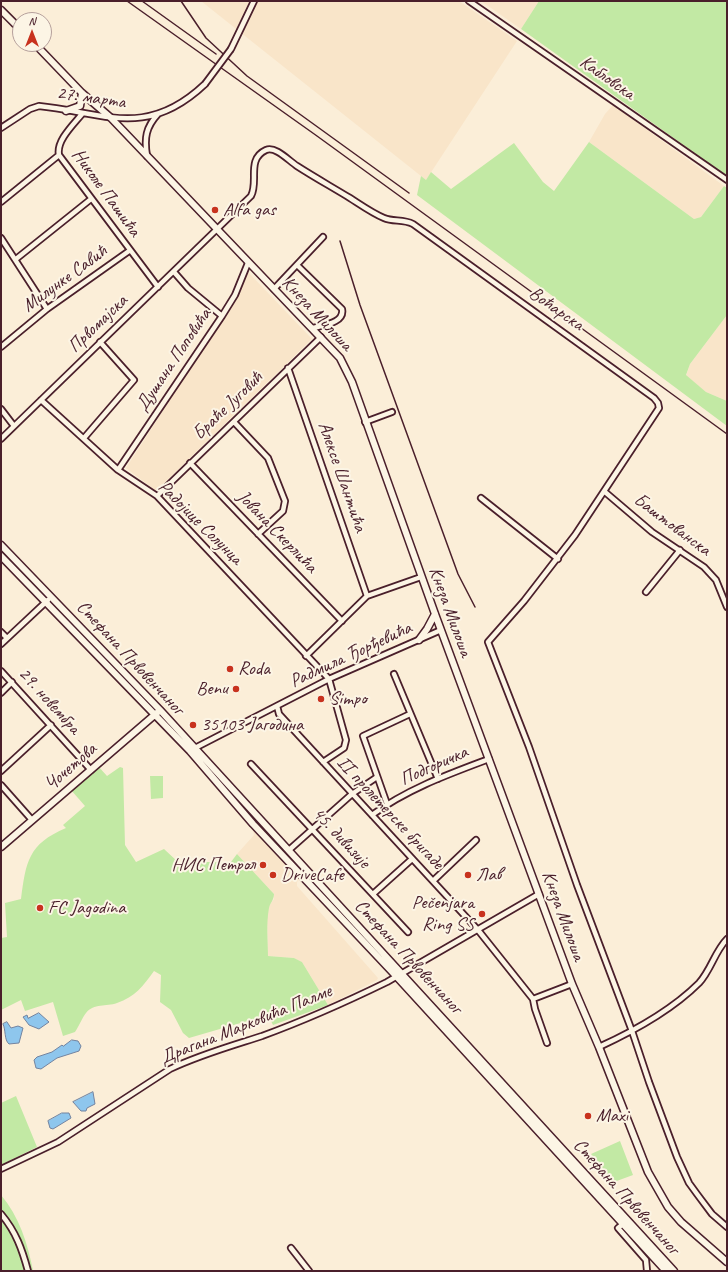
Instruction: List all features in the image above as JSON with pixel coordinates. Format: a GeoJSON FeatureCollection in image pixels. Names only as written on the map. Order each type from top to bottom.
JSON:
{"type":"FeatureCollection","features":[{"type":"Feature","properties":{"kind":"street","name":"27. марта"},"geometry":{"type":"LineString","coordinates":[[1,128],[36,106],[111,118],[135,118],[160,112],[188,98],[205,84],[232,49],[254,1]]}},
{"type":"Feature","properties":{"kind":"street","name":"Кабловска"},"geometry":{"type":"LineString","coordinates":[[469,1],[727,180]]}},
{"type":"Feature","properties":{"kind":"street"},"geometry":{"type":"LineString","coordinates":[[1,10],[12,21]]}},
{"type":"Feature","properties":{"kind":"street","name":"Кнеза Милоша"},"geometry":{"type":"LineString","coordinates":[[43,52],[82,93],[111,118],[248,263],[321,336],[343,363],[572,984],[599,1047],[648,1172],[668,1207],[681,1222],[727,1262]]}},
{"type":"Feature","properties":{"kind":"street"},"geometry":{"type":"LineString","coordinates":[[66,111],[80,106],[82,93]]}},
{"type":"Feature","properties":{"kind":"street"},"geometry":{"type":"LineString","coordinates":[[147,156],[145,142],[146,132],[151,122],[160,112]]}},
{"type":"Feature","properties":{"kind":"street","name":"Николе Пашића"},"geometry":{"type":"LineString","coordinates":[[82,114],[62,140],[59,146],[59,156],[129,251],[158,287]]}},
{"type":"Feature","properties":{"kind":"street","name":"Воћарска"},"geometry":{"type":"LineString","coordinates":[[217,230],[251,196],[255,189],[253,166],[257,158],[265,151],[276,151],[302,169],[384,218],[402,220],[413,224],[601,359],[658,403],[659,408],[605,492],[558,559],[488,642],[529,746],[577,885],[632,1031]]}},
{"type":"Feature","properties":{"kind":"street"},"geometry":{"type":"LineString","coordinates":[[1,202],[59,156]]}},
{"type":"Feature","properties":{"kind":"street"},"geometry":{"type":"LineString","coordinates":[[16,259],[91,199]]}},
{"type":"Feature","properties":{"kind":"street","name":"Првомајска"},"geometry":{"type":"LineString","coordinates":[[1,440],[100,342],[217,230]]}},
{"type":"Feature","properties":{"kind":"street"},"geometry":{"type":"LineString","coordinates":[[274,288],[323,237]]}},
{"type":"Feature","properties":{"kind":"street"},"geometry":{"type":"LineString","coordinates":[[1,238],[47,308]]}},
{"type":"Feature","properties":{"kind":"street","name":"Милунке Савић"},"geometry":{"type":"LineString","coordinates":[[1,347],[47,308],[129,251]]}},
{"type":"Feature","properties":{"kind":"street","name":"Душана Поповића"},"geometry":{"type":"LineString","coordinates":[[118,470],[222,316],[235,295],[248,263]]}},
{"type":"Feature","properties":{"kind":"street"},"geometry":{"type":"LineString","coordinates":[[297,265],[342,309],[342,316],[339,320],[313,328]]}},
{"type":"Feature","properties":{"kind":"street"},"geometry":{"type":"LineString","coordinates":[[174,272],[188,288],[222,316]]}},
{"type":"Feature","properties":{"kind":"street","name":"Браће Југовић"},"geometry":{"type":"LineString","coordinates":[[157,496],[321,336]]}},
{"type":"Feature","properties":{"kind":"street"},"geometry":{"type":"LineString","coordinates":[[84,438],[134,380],[100,342]]}},
{"type":"Feature","properties":{"kind":"street","name":"Алексе Шантића"},"geometry":{"type":"LineString","coordinates":[[288,368],[367,596]]}},
{"type":"Feature","properties":{"kind":"street","name":"Радојице Солунца"},"geometry":{"type":"LineString","coordinates":[[41,400],[118,470],[157,496],[329,679]]}},
{"type":"Feature","properties":{"kind":"street"},"geometry":{"type":"LineString","coordinates":[[1,409],[14,426]]}},
{"type":"Feature","properties":{"kind":"street"},"geometry":{"type":"LineString","coordinates":[[365,422],[392,412]]}},
{"type":"Feature","properties":{"kind":"street"},"geometry":{"type":"LineString","coordinates":[[234,422],[268,458],[285,501],[283,511],[258,534]]}},
{"type":"Feature","properties":{"kind":"street","name":"Јована Скерлића"},"geometry":{"type":"LineString","coordinates":[[190,463],[342,621]]}},
{"type":"Feature","properties":{"kind":"street","name":"Баштованска"},"geometry":{"type":"LineString","coordinates":[[605,492],[652,532],[704,567],[716,580],[727,607]]}},
{"type":"Feature","properties":{"kind":"street"},"geometry":{"type":"LineString","coordinates":[[481,498],[558,559]]}},
{"type":"Feature","properties":{"kind":"street","name":"Стефана Првовенчаног"},"geometry":{"type":"LineString","coordinates":[[1,545],[160,710],[253,824],[399,974],[674,1271]]}},
{"type":"Feature","properties":{"kind":"street"},"geometry":{"type":"LineString","coordinates":[[646,592],[680,550]]}},
{"type":"Feature","properties":{"kind":"street","name":"Стефана Првовенчаног"},"geometry":{"type":"LineString","coordinates":[[1,556],[154,715],[192,750],[306,868],[399,974],[666,1271]]}},
{"type":"Feature","properties":{"kind":"street"},"geometry":{"type":"LineString","coordinates":[[306,656],[367,596],[421,576]]}},
{"type":"Feature","properties":{"kind":"street"},"geometry":{"type":"LineString","coordinates":[[1,644],[52,597]]}},
{"type":"Feature","properties":{"kind":"street"},"geometry":{"type":"LineString","coordinates":[[419,640],[435,614]]}},
{"type":"Feature","properties":{"kind":"street","name":"Радмила Ђорђевића"},"geometry":{"type":"LineString","coordinates":[[192,750],[329,679],[441,630]]}},
{"type":"Feature","properties":{"kind":"street"},"geometry":{"type":"LineString","coordinates":[[1,632],[7,638]]}},
{"type":"Feature","properties":{"kind":"street","name":"29. новембра"},"geometry":{"type":"LineString","coordinates":[[1,671],[91,770]]}},
{"type":"Feature","properties":{"kind":"street"},"geometry":{"type":"LineString","coordinates":[[394,674],[438,778]]}},
{"type":"Feature","properties":{"kind":"street"},"geometry":{"type":"LineString","coordinates":[[323,762],[344,748],[346,740],[329,679]]}},
{"type":"Feature","properties":{"kind":"street"},"geometry":{"type":"LineString","coordinates":[[1,692],[12,682]]}},
{"type":"Feature","properties":{"kind":"street","name":"II пролетерске бригаде"},"geometry":{"type":"LineString","coordinates":[[277,706],[279,714],[478,930],[533,999]]}},
{"type":"Feature","properties":{"kind":"street","name":"Чочетова"},"geometry":{"type":"LineString","coordinates":[[1,847],[160,710]]}},
{"type":"Feature","properties":{"kind":"street"},"geometry":{"type":"LineString","coordinates":[[387,804],[362,736],[410,714]]}},
{"type":"Feature","properties":{"kind":"street"},"geometry":{"type":"LineString","coordinates":[[1,771],[51,725]]}},
{"type":"Feature","properties":{"kind":"street","name":"Подгоричка"},"geometry":{"type":"LineString","coordinates":[[372,815],[387,804],[438,778],[489,759]]}},
{"type":"Feature","properties":{"kind":"street","name":"45. дивизије"},"geometry":{"type":"LineString","coordinates":[[251,764],[408,932]]}},
{"type":"Feature","properties":{"kind":"street"},"geometry":{"type":"LineString","coordinates":[[289,850],[352,794],[377,776]]}},
{"type":"Feature","properties":{"kind":"street"},"geometry":{"type":"LineString","coordinates":[[1,785],[32,820]]}},
{"type":"Feature","properties":{"kind":"street"},"geometry":{"type":"LineString","coordinates":[[433,881],[476,840]]}},
{"type":"Feature","properties":{"kind":"street"},"geometry":{"type":"LineString","coordinates":[[373,894],[412,859]]}},
{"type":"Feature","properties":{"kind":"street"},"geometry":{"type":"LineString","coordinates":[[300,873],[306,868]]}},
{"type":"Feature","properties":{"kind":"street","name":"Драгана Марковића Палме"},"geometry":{"type":"LineString","coordinates":[[1,1169],[58,1142],[151,1081],[187,1061],[264,1035],[363,994],[539,894]]}},
{"type":"Feature","properties":{"kind":"street"},"geometry":{"type":"LineString","coordinates":[[599,1047],[632,1031],[676,1002],[699,983],[727,939]]}},
{"type":"Feature","properties":{"kind":"street"},"geometry":{"type":"LineString","coordinates":[[547,1043],[534,1009],[533,999],[572,984]]}},
{"type":"Feature","properties":{"kind":"street"},"geometry":{"type":"LineString","coordinates":[[632,1031],[649,1082],[683,1172],[689,1183],[712,1214],[727,1227]]}},
{"type":"Feature","properties":{"kind":"street"},"geometry":{"type":"LineString","coordinates":[[1,1214],[11,1226],[17,1238],[28,1271]]}},
{"type":"Feature","properties":{"kind":"street"},"geometry":{"type":"LineString","coordinates":[[623,1224],[618,1228],[646,1260],[647,1271]]}},
{"type":"Feature","properties":{"kind":"street"},"geometry":{"type":"LineString","coordinates":[[291,1248],[309,1271]]}},
{"type":"Feature","properties":{"kind":"shaded area"},"geometry":{"type":"Polygon","coordinates":[[[201,1],[459,1],[517,41],[426,180],[201,1]]]}},
{"type":"Feature","properties":{"kind":"shaded area"},"geometry":{"type":"Polygon","coordinates":[[[481,1],[539,1],[521,29],[481,1]]]}},
{"type":"Feature","properties":{"kind":"shaded area"},"geometry":{"type":"Polygon","coordinates":[[[613,105],[724,186],[701,217],[694,219],[589,142],[605,114],[613,105]]]}},
{"type":"Feature","properties":{"kind":"shaded area"},"geometry":{"type":"Polygon","coordinates":[[[248,272],[312,339],[156,491],[126,468],[236,298],[248,272]]]}},
{"type":"Feature","properties":{"kind":"shaded area"},"geometry":{"type":"Polygon","coordinates":[[[727,315],[727,401],[706,392],[686,376],[690,364],[727,315]]]}},
{"type":"Feature","properties":{"kind":"shaded area"},"geometry":{"type":"Polygon","coordinates":[[[252,826],[300,878],[297,882],[297,886],[378,978],[377,980],[328,1005],[302,962],[294,958],[268,956],[267,918],[269,906],[274,899],[274,894],[237,854],[254,835],[252,826]]]}},
{"type":"Feature","properties":{"kind":"green space"},"geometry":{"type":"Polygon","coordinates":[[[539,1],[727,1],[727,174],[724,174],[521,29],[539,1]]]}},
{"type":"Feature","properties":{"kind":"green space"},"geometry":{"type":"Polygon","coordinates":[[[589,142],[694,219],[701,217],[724,186],[727,188],[727,315],[690,364],[686,375],[706,392],[727,401],[727,426],[417,195],[421,176],[426,180],[431,172],[451,189],[514,143],[543,182],[554,191],[589,142]]]}},
{"type":"Feature","properties":{"kind":"green space"},"geometry":{"type":"Polygon","coordinates":[[[98,766],[107,776],[120,767],[123,768],[125,845],[136,862],[164,849],[178,862],[231,862],[237,854],[274,894],[268,914],[268,956],[294,958],[302,962],[328,1005],[273,1025],[268,1015],[189,1038],[183,1033],[171,1010],[160,1002],[161,975],[154,971],[142,986],[129,998],[113,1004],[96,1006],[89,1010],[83,1017],[75,1032],[63,1036],[53,1002],[25,1011],[21,1000],[1,1010],[1,938],[7,937],[5,903],[21,899],[27,864],[36,848],[53,834],[66,828],[63,825],[85,806],[71,790],[98,766]]]}},
{"type":"Feature","properties":{"kind":"green space"},"geometry":{"type":"Polygon","coordinates":[[[150,776],[163,776],[163,798],[151,799],[150,776]]]}},
{"type":"Feature","properties":{"kind":"green space"},"geometry":{"type":"Polygon","coordinates":[[[16,1096],[37,1147],[1,1165],[1,1103],[16,1096]]]}},
{"type":"Feature","properties":{"kind":"green space"},"geometry":{"type":"Polygon","coordinates":[[[620,1141],[633,1175],[614,1182],[591,1154],[620,1141]]]}},
{"type":"Feature","properties":{"kind":"green space"},"geometry":{"type":"Polygon","coordinates":[[[1,1195],[18,1221],[33,1271],[1,1271],[1,1195]]]}},
{"type":"Feature","properties":{"kind":"water"},"geometry":{"type":"Polygon","coordinates":[[[39,1013],[49,1022],[39,1029],[29,1025],[23,1017],[27,1015],[28,1018],[39,1013]]]}},
{"type":"Feature","properties":{"kind":"water"},"geometry":{"type":"Polygon","coordinates":[[[7,1022],[11,1028],[18,1026],[23,1028],[19,1043],[9,1044],[7,1042],[3,1024],[7,1022]]]}},
{"type":"Feature","properties":{"kind":"water"},"geometry":{"type":"Polygon","coordinates":[[[72,1040],[78,1041],[81,1046],[79,1051],[57,1058],[41,1069],[36,1068],[34,1060],[37,1057],[52,1052],[72,1040]]]}},
{"type":"Feature","properties":{"kind":"water"},"geometry":{"type":"Polygon","coordinates":[[[93,1092],[95,1104],[87,1108],[86,1111],[81,1111],[73,1102],[93,1092]]]}},
{"type":"Feature","properties":{"kind":"water"},"geometry":{"type":"Polygon","coordinates":[[[62,1113],[69,1113],[71,1118],[53,1129],[50,1128],[48,1121],[62,1113]]]}},
{"type":"Feature","properties":{"kind":"railway"},"geometry":{"type":"LineString","coordinates":[[127,1],[317,136],[727,434]]}},
{"type":"Feature","properties":{"kind":"railway"},"geometry":{"type":"LineString","coordinates":[[142,1],[216,54]]}},
{"type":"Feature","properties":{"kind":"railway"},"geometry":{"type":"LineString","coordinates":[[181,1],[206,38],[247,76],[409,193]]}},
{"type":"Feature","properties":{"kind":"railway"},"geometry":{"type":"LineString","coordinates":[[340,241],[360,305],[458,574],[475,607]]}},
{"type":"Feature","properties":{"kind":"place","name":"Alfa gas"},"geometry":{"type":"Point","coordinates":[215,210]}},
{"type":"Feature","properties":{"kind":"place","name":"Roda"},"geometry":{"type":"Point","coordinates":[230,669]}},
{"type":"Feature","properties":{"kind":"place","name":"Benu"},"geometry":{"type":"Point","coordinates":[236,689]}},
{"type":"Feature","properties":{"kind":"place","name":"Simpo"},"geometry":{"type":"Point","coordinates":[321,699]}},
{"type":"Feature","properties":{"kind":"place","name":"35103 Јагодина"},"geometry":{"type":"Point","coordinates":[193,725]}},
{"type":"Feature","properties":{"kind":"place","name":"НИС Петрол"},"geometry":{"type":"Point","coordinates":[263,865]}},
{"type":"Feature","properties":{"kind":"place","name":"DriveCafe"},"geometry":{"type":"Point","coordinates":[273,875]}},
{"type":"Feature","properties":{"kind":"place","name":"Лав"},"geometry":{"type":"Point","coordinates":[468,875]}},
{"type":"Feature","properties":{"kind":"place","name":"FC Jagodina"},"geometry":{"type":"Point","coordinates":[40,908]}},
{"type":"Feature","properties":{"kind":"place","name":"Pečenjara Ring SS"},"geometry":{"type":"Point","coordinates":[482,914]}},
{"type":"Feature","properties":{"kind":"place","name":"Maxi"},"geometry":{"type":"Point","coordinates":[588,1116]}}]}
